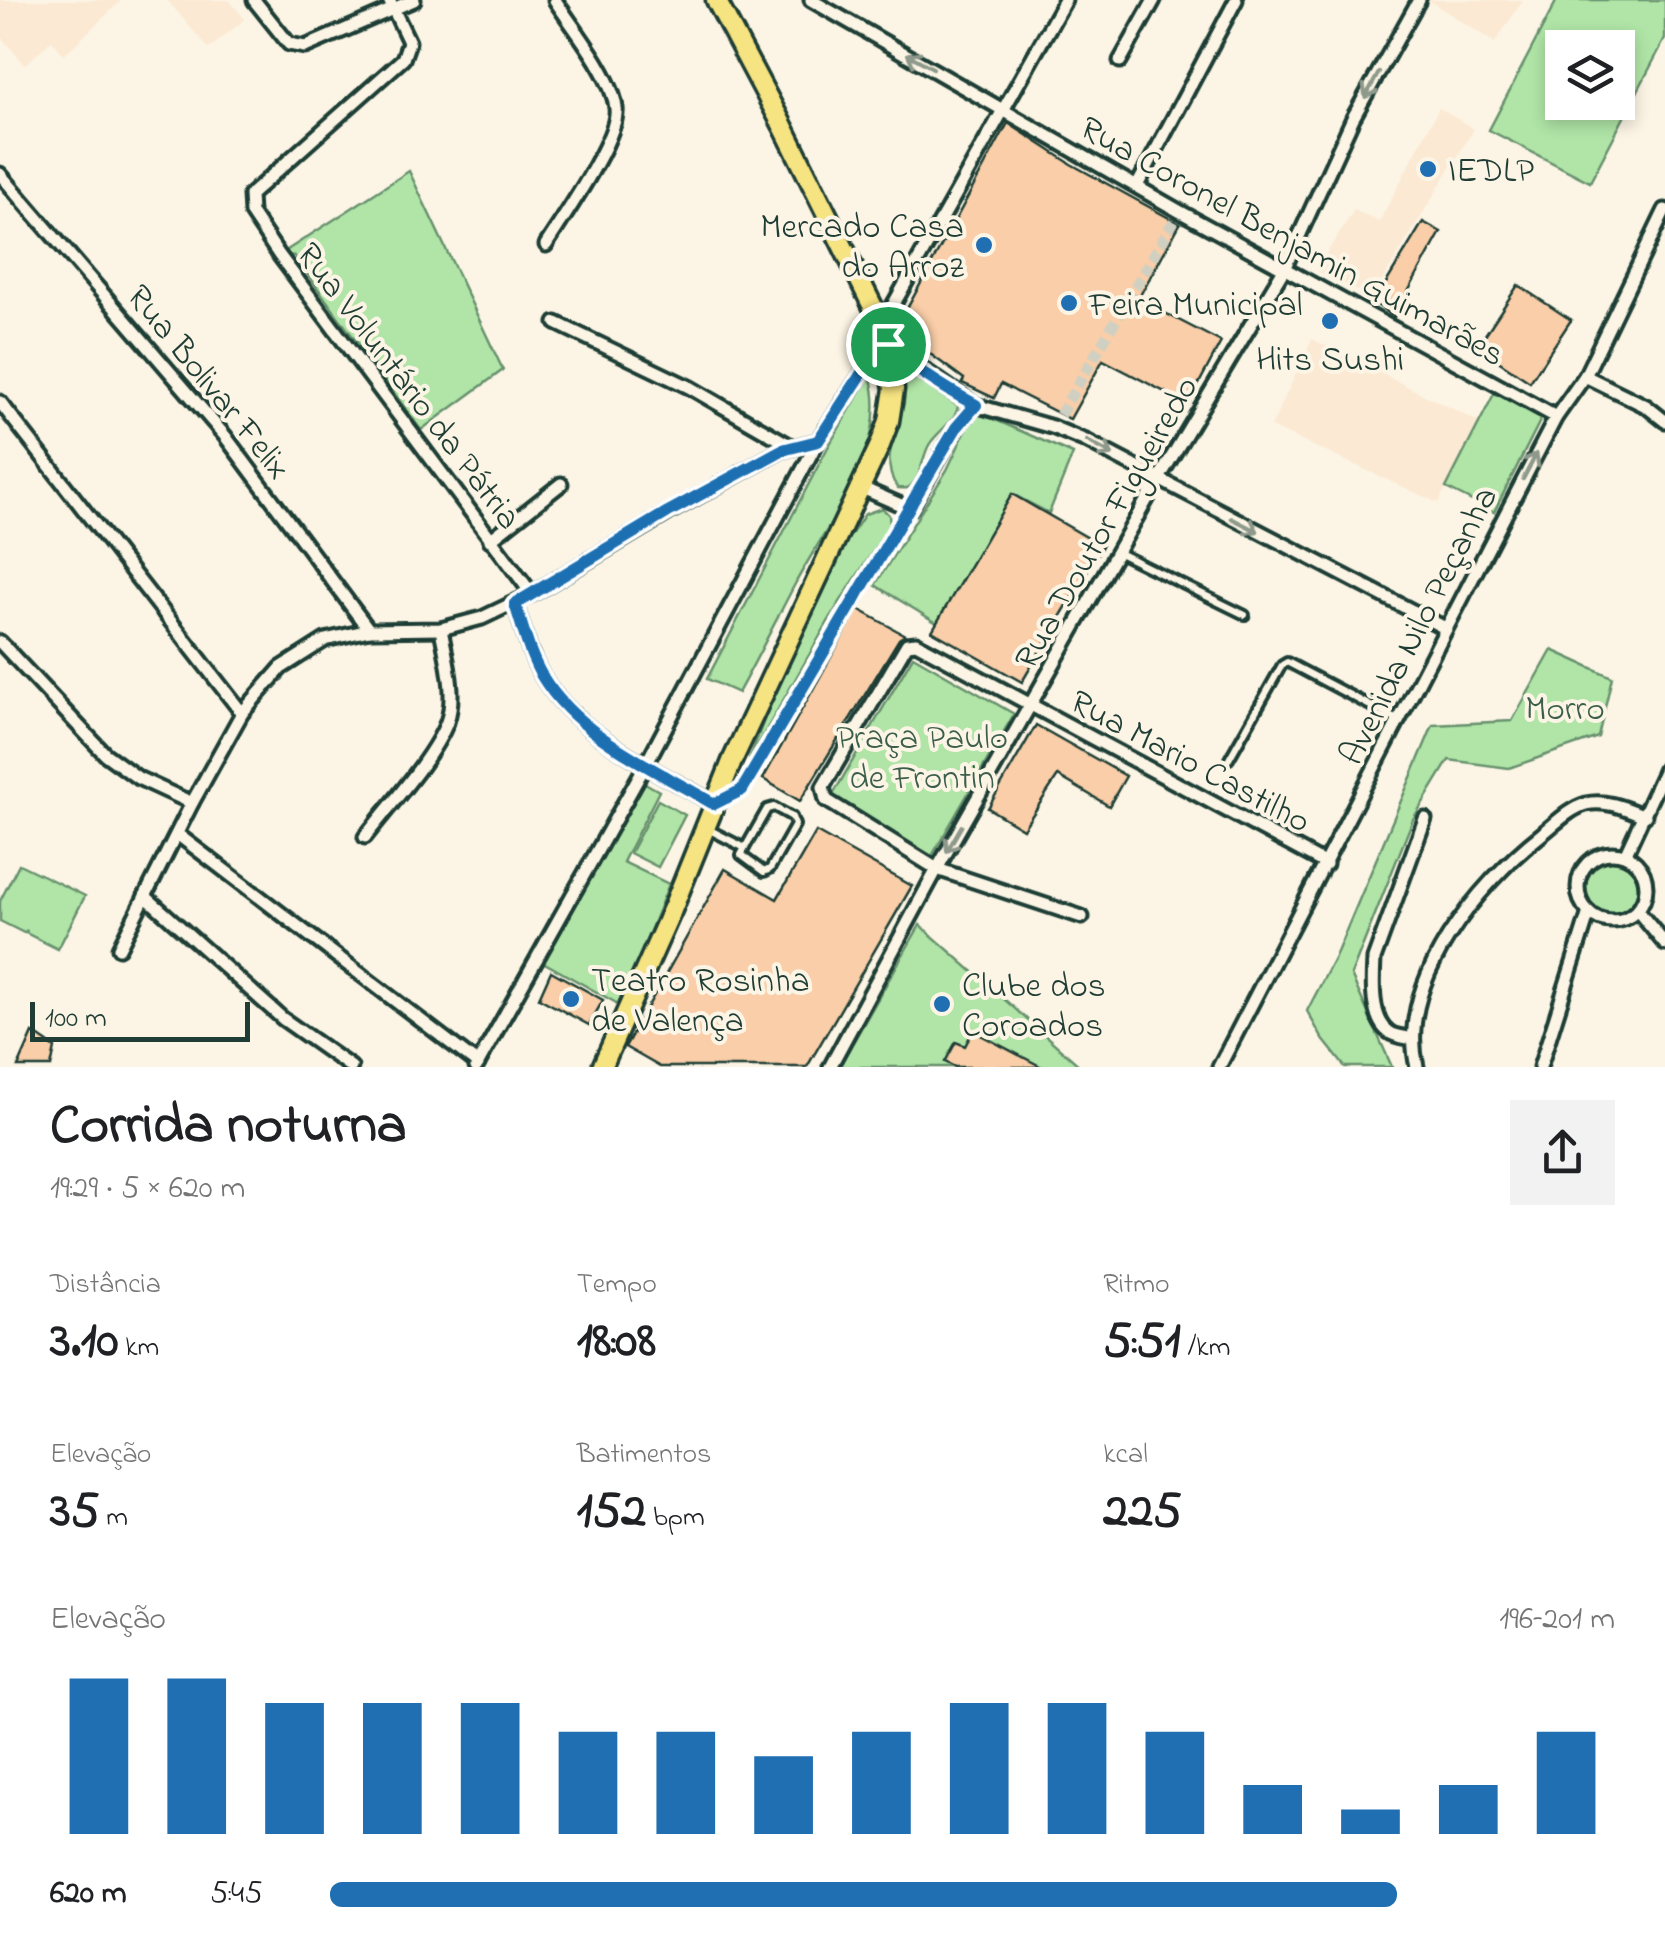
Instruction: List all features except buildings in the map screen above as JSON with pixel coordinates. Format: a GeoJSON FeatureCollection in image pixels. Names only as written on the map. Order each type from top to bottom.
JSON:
{"type":"FeatureCollection","features":[{"type":"Feature","properties":{"kind":"main road"},"geometry":{"type":"LineString","coordinates":[[602,1067],[741,742],[862,488],[889,421],[894,389],[885,335],[784,128],[716,0]]}},
{"type":"Feature","properties":{"kind":"street"},"geometry":{"type":"LineString","coordinates":[[254,0],[289,44],[306,48],[392,4],[414,0]]}},
{"type":"Feature","properties":{"kind":"street"},"geometry":{"type":"LineString","coordinates":[[546,246],[594,167],[617,115],[606,82],[555,0]]}},
{"type":"Feature","properties":{"kind":"street","name":"Rua Coronel Benjamin Guimarães"},"geometry":{"type":"LineString","coordinates":[[811,0],[1137,186],[1177,216],[1284,269],[1556,417]]}},
{"type":"Feature","properties":{"kind":"street"},"geometry":{"type":"LineString","coordinates":[[177,834],[477,1066],[646,764],[818,441],[885,335],[1065,0]]}},
{"type":"Feature","properties":{"kind":"street"},"geometry":{"type":"LineString","coordinates":[[1120,61],[1154,0]]}},
{"type":"Feature","properties":{"kind":"street"},"geometry":{"type":"LineString","coordinates":[[1137,186],[1236,0]]}},
{"type":"Feature","properties":{"kind":"street","name":"Rua Doutor Figueiredo"},"geometry":{"type":"LineString","coordinates":[[830,1067],[937,869],[1158,480],[1284,269],[1353,118],[1420,0]]}},
{"type":"Feature","properties":{"kind":"street","name":"Rua Voluntário da Pátria"},"geometry":{"type":"LineString","coordinates":[[392,4],[408,42],[403,59],[250,196],[248,206],[279,255],[532,594]]}},
{"type":"Feature","properties":{"kind":"street","name":"Rua Bolivar Felix"},"geometry":{"type":"LineString","coordinates":[[0,174],[189,392],[369,630]]}},
{"type":"Feature","properties":{"kind":"street","name":"Avenida Nilo Peçanha"},"geometry":{"type":"LineString","coordinates":[[1222,1066],[1556,417],[1586,376],[1665,210]]}},
{"type":"Feature","properties":{"kind":"street"},"geometry":{"type":"LineString","coordinates":[[556,323],[689,387],[790,446]]}},
{"type":"Feature","properties":{"kind":"street"},"geometry":{"type":"LineString","coordinates":[[885,335],[976,405],[1086,440],[1445,628]]}},
{"type":"Feature","properties":{"kind":"street"},"geometry":{"type":"LineString","coordinates":[[1586,376],[1646,406],[1665,422]]}},
{"type":"Feature","properties":{"kind":"street"},"geometry":{"type":"LineString","coordinates":[[0,402],[242,713]]}},
{"type":"Feature","properties":{"kind":"street"},"geometry":{"type":"LineString","coordinates":[[862,488],[910,509],[956,428],[976,405]]}},
{"type":"Feature","properties":{"kind":"street"},"geometry":{"type":"LineString","coordinates":[[1052,427],[1060,414]]}},
{"type":"Feature","properties":{"kind":"street"},"geometry":{"type":"LineString","coordinates":[[119,948],[242,713],[282,668],[304,652],[325,640],[369,630],[441,628],[468,623],[515,604],[668,512],[790,446],[818,441]]}},
{"type":"Feature","properties":{"kind":"street"},"geometry":{"type":"LineString","coordinates":[[490,540],[561,484]]}},
{"type":"Feature","properties":{"kind":"street"},"geometry":{"type":"LineString","coordinates":[[515,604],[540,673],[567,710],[714,804]]}},
{"type":"Feature","properties":{"kind":"street"},"geometry":{"type":"LineString","coordinates":[[365,838],[447,720],[450,694],[441,628]]}},
{"type":"Feature","properties":{"kind":"street"},"geometry":{"type":"LineString","coordinates":[[0,642],[105,754],[138,778],[192,803]]}},
{"type":"Feature","properties":{"kind":"street","name":"Rua Mario Castilho"},"geometry":{"type":"LineString","coordinates":[[937,869],[826,800],[823,787],[907,644],[916,643],[1326,864]]}},
{"type":"Feature","properties":{"kind":"street"},"geometry":{"type":"LineString","coordinates":[[1625,856],[1665,769]]}},
{"type":"Feature","properties":{"kind":"street"},"geometry":{"type":"LineString","coordinates":[[1418,1067],[1413,1039],[1426,978],[1451,931],[1519,852],[1576,808],[1590,803],[1621,807],[1645,816]]}},
{"type":"Feature","properties":{"kind":"street"},"geometry":{"type":"LineString","coordinates":[[1413,1039],[1392,1034],[1381,1022],[1373,977],[1374,959],[1425,819]]}},
{"type":"Feature","properties":{"kind":"street"},"geometry":{"type":"LineString","coordinates":[[1606,854],[1633,860],[1644,875],[1646,894],[1637,910],[1613,921],[1589,912],[1578,886],[1590,862],[1606,854]]}},
{"type":"Feature","properties":{"kind":"street"},"geometry":{"type":"LineString","coordinates":[[937,869],[1082,917]]}},
{"type":"Feature","properties":{"kind":"street"},"geometry":{"type":"LineString","coordinates":[[145,896],[283,1019],[351,1067]]}},
{"type":"Feature","properties":{"kind":"street"},"geometry":{"type":"LineString","coordinates":[[1637,910],[1665,944]]}},
{"type":"Feature","properties":{"kind":"street"},"geometry":{"type":"LineString","coordinates":[[1540,1067],[1589,912]]}},
{"type":"Feature","properties":{"kind":"lane"},"geometry":{"type":"LineString","coordinates":[[714,804],[742,790],[910,509]]}},
{"type":"Feature","properties":{"kind":"lane"},"geometry":{"type":"LineString","coordinates":[[1118,552],[1245,615]]}},
{"type":"Feature","properties":{"kind":"lane"},"geometry":{"type":"LineString","coordinates":[[1229,759],[1287,662],[1398,721]]}},
{"type":"Feature","properties":{"kind":"lane"},"geometry":{"type":"LineString","coordinates":[[774,807],[795,820],[766,872],[742,858],[746,848],[767,809],[774,807]]}},
{"type":"Feature","properties":{"kind":"lane"},"geometry":{"type":"LineString","coordinates":[[706,828],[746,848]]}},
{"type":"Feature","properties":{"kind":"shaded area"},"geometry":{"type":"Polygon","coordinates":[[[0,0],[122,0],[64,55],[52,40],[25,65],[0,36],[0,0]]]}},
{"type":"Feature","properties":{"kind":"shaded area"},"geometry":{"type":"Polygon","coordinates":[[[167,0],[229,0],[245,19],[209,49],[167,0]]]}},
{"type":"Feature","properties":{"kind":"shaded area"},"geometry":{"type":"Polygon","coordinates":[[[1428,0],[1523,0],[1495,43],[1428,0]]]}},
{"type":"Feature","properties":{"kind":"shaded area","name":"IEDLP"},"geometry":{"type":"Polygon","coordinates":[[[1439,108],[1474,129],[1372,298],[1316,270],[1354,210],[1379,222],[1439,108]]]}},
{"type":"Feature","properties":{"kind":"shaded area"},"geometry":{"type":"Polygon","coordinates":[[[1312,339],[1481,423],[1438,503],[1271,427],[1312,339]]]}},
{"type":"Feature","properties":{"kind":"green space"},"geometry":{"type":"Polygon","coordinates":[[[1557,0],[1665,0],[1665,39],[1635,96],[1635,30],[1545,30],[1545,120],[1623,120],[1590,182],[1489,130],[1557,0]]]}},
{"type":"Feature","properties":{"kind":"green space"},"geometry":{"type":"Polygon","coordinates":[[[409,171],[503,370],[421,430],[294,256],[281,254],[409,171]]]}},
{"type":"Feature","properties":{"kind":"green space"},"geometry":{"type":"Polygon","coordinates":[[[904,371],[958,406],[954,417],[929,445],[916,479],[909,487],[898,488],[892,478],[890,458],[904,403],[904,371]]]}},
{"type":"Feature","properties":{"kind":"green space"},"geometry":{"type":"Polygon","coordinates":[[[870,375],[872,430],[853,484],[738,693],[707,679],[828,447],[870,375]]]}},
{"type":"Feature","properties":{"kind":"green space"},"geometry":{"type":"Polygon","coordinates":[[[1496,390],[1543,415],[1494,512],[1446,488],[1496,390]]]}},
{"type":"Feature","properties":{"kind":"green space"},"geometry":{"type":"Polygon","coordinates":[[[975,411],[1073,454],[1049,513],[1012,494],[937,623],[875,585],[947,470],[975,411]]]}},
{"type":"Feature","properties":{"kind":"green space"},"geometry":{"type":"Polygon","coordinates":[[[882,508],[889,515],[890,525],[835,610],[749,760],[797,633],[834,560],[865,514],[882,508]]]}},
{"type":"Feature","properties":{"kind":"green space","name":"Morro"},"geometry":{"type":"Polygon","coordinates":[[[1552,650],[1612,677],[1598,737],[1509,768],[1449,760],[1413,819],[1351,975],[1392,1067],[1345,1067],[1307,1011],[1335,957],[1433,725],[1512,721],[1552,650]]]}},
{"type":"Feature","properties":{"kind":"green space","name":"Praça Paulo de Frontin"},"geometry":{"type":"Polygon","coordinates":[[[913,656],[1014,714],[932,856],[831,798],[913,656]]]}},
{"type":"Feature","properties":{"kind":"green space"},"geometry":{"type":"Polygon","coordinates":[[[645,783],[659,791],[623,862],[669,884],[620,1005],[543,962],[645,783]]]}},
{"type":"Feature","properties":{"kind":"green space"},"geometry":{"type":"Polygon","coordinates":[[[658,800],[685,815],[658,867],[630,853],[658,800]]]}},
{"type":"Feature","properties":{"kind":"green space"},"geometry":{"type":"Polygon","coordinates":[[[1612,854],[1635,863],[1644,886],[1635,909],[1612,918],[1589,909],[1580,886],[1589,863],[1612,854]]]}},
{"type":"Feature","properties":{"kind":"green space"},"geometry":{"type":"Polygon","coordinates":[[[19,864],[85,896],[58,949],[26,933],[27,930],[24,933],[0,921],[0,901],[19,864]]]}},
{"type":"Feature","properties":{"kind":"green space","name":"Clube dos Coroados"},"geometry":{"type":"Polygon","coordinates":[[[920,925],[1081,1067],[839,1067],[920,925]]]}},
{"type":"Feature","properties":{"kind":"tunnel"},"geometry":{"type":"LineString","coordinates":[[1060,415],[1174,221]]}},
{"type":"Feature","properties":{"kind":"place","name":"IEDLP"},"geometry":{"type":"Point","coordinates":[1428,169]}},
{"type":"Feature","properties":{"kind":"place","name":"Mercado Casa do Arroz"},"geometry":{"type":"Point","coordinates":[984,245]}},
{"type":"Feature","properties":{"kind":"place","name":"Feira Municipal"},"geometry":{"type":"Point","coordinates":[1069,303]}},
{"type":"Feature","properties":{"kind":"place","name":"Hits Sushi"},"geometry":{"type":"Point","coordinates":[1330,321]}},
{"type":"Feature","properties":{"kind":"place","name":"Teatro Rosinha de Valença"},"geometry":{"type":"Point","coordinates":[571,999]}},
{"type":"Feature","properties":{"kind":"place","name":"Clube dos Coroados"},"geometry":{"type":"Point","coordinates":[942,1004]}},
{"type":"Feature","properties":{"kind":"route"},"geometry":{"type":"LineString","coordinates":[[886,336],[888,344],[976,405],[956,428],[742,790],[714,804],[567,710],[540,673],[515,604],[668,512],[782,450],[818,441],[886,336]]}}]}
